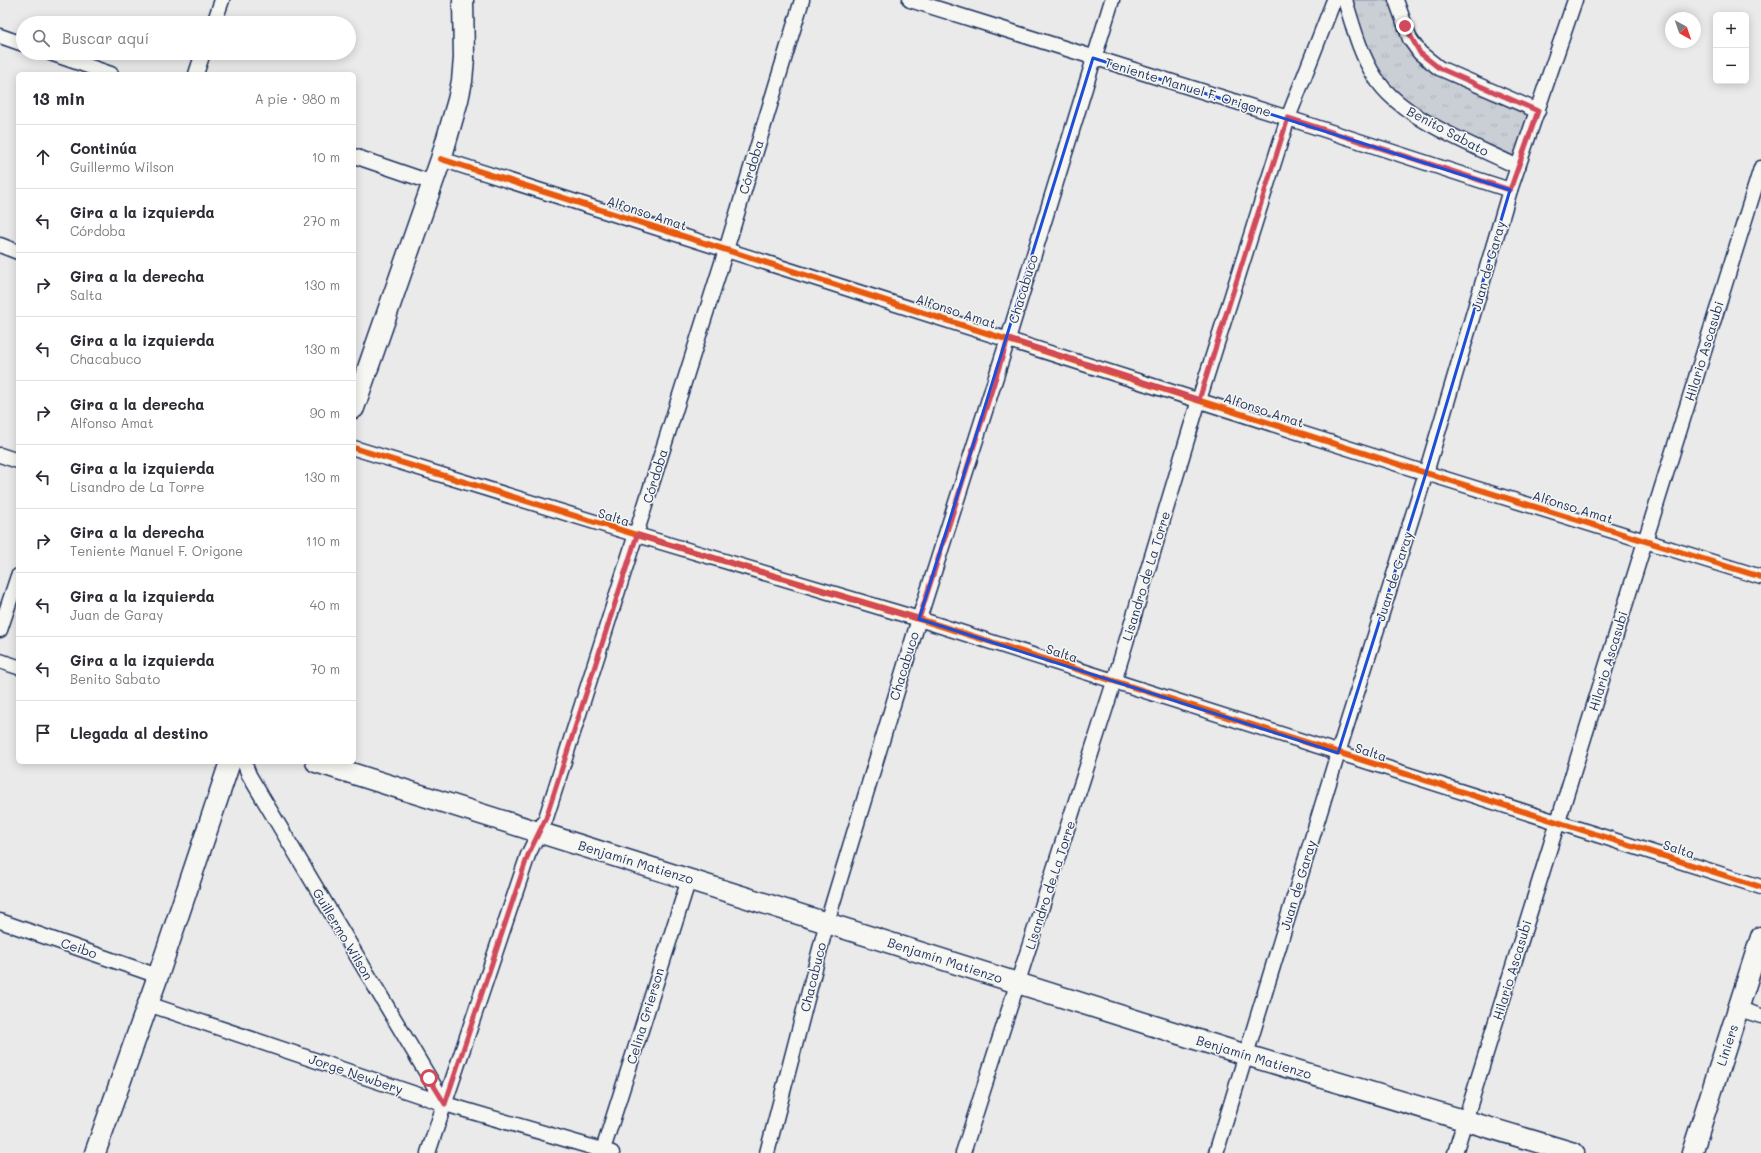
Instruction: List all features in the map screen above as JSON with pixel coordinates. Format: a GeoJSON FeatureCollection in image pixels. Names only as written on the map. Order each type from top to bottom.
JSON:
{"type":"FeatureCollection","features":[{"type":"Feature","properties":{"kind":"street"},"geometry":{"type":"LineString","coordinates":[[216,16],[222,0]]}},
{"type":"Feature","properties":{"kind":"street"},"geometry":{"type":"LineString","coordinates":[[356,395],[360,370],[441,159],[462,81],[464,58],[463,0]]}},
{"type":"Feature","properties":{"kind":"street","name":"Córdoba"},"geometry":{"type":"LineString","coordinates":[[428,1153],[528,855],[546,818],[637,535],[802,0]]}},
{"type":"Feature","properties":{"kind":"street","name":"Teniente Manuel F. Origone"},"geometry":{"type":"LineString","coordinates":[[910,0],[1288,118],[1510,190]]}},
{"type":"Feature","properties":{"kind":"street","name":"Chacabuco"},"geometry":{"type":"LineString","coordinates":[[767,1153],[827,922],[919,619],[1008,339],[1112,0]]}},
{"type":"Feature","properties":{"kind":"street","name":"Lisandro de La Torre"},"geometry":{"type":"LineString","coordinates":[[963,1153],[1019,984],[1114,682],[1199,400],[1288,118],[1334,0]]}},
{"type":"Feature","properties":{"kind":"street","name":"Benito Sabato"},"geometry":{"type":"LineString","coordinates":[[1345,0],[1364,55],[1375,77],[1384,89],[1401,105],[1432,125],[1518,167]]}},
{"type":"Feature","properties":{"kind":"street"},"geometry":{"type":"LineString","coordinates":[[1396,0],[1410,38],[1420,53],[1439,68],[1538,111]]}},
{"type":"Feature","properties":{"kind":"street","name":"Juan de Garay"},"geometry":{"type":"LineString","coordinates":[[1216,1153],[1338,753],[1426,474],[1510,190],[1538,111],[1574,0]]}},
{"type":"Feature","properties":{"kind":"street"},"geometry":{"type":"LineString","coordinates":[[0,36],[16,42]]}},
{"type":"Feature","properties":{"kind":"street"},"geometry":{"type":"LineString","coordinates":[[70,60],[105,72]]}},
{"type":"Feature","properties":{"kind":"street"},"geometry":{"type":"LineString","coordinates":[[197,72],[201,60]]}},
{"type":"Feature","properties":{"kind":"street"},"geometry":{"type":"LineString","coordinates":[[356,157],[433,182]]}},
{"type":"Feature","properties":{"kind":"street","name":"Alfonso Amat"},"geometry":{"type":"LineString","coordinates":[[441,159],[1199,400],[1426,474],[1645,540],[1761,577]]}},
{"type":"Feature","properties":{"kind":"street","name":"Hilario Ascasubi"},"geometry":{"type":"LineString","coordinates":[[1455,1153],[1761,168]]}},
{"type":"Feature","properties":{"kind":"street"},"geometry":{"type":"LineString","coordinates":[[0,245],[16,251]]}},
{"type":"Feature","properties":{"kind":"street","name":"Salta"},"geometry":{"type":"LineString","coordinates":[[356,449],[637,535],[919,619],[1761,887]]}},
{"type":"Feature","properties":{"kind":"street"},"geometry":{"type":"LineString","coordinates":[[0,455],[16,461]]}},
{"type":"Feature","properties":{"kind":"street"},"geometry":{"type":"LineString","coordinates":[[0,630],[16,582]]}},
{"type":"Feature","properties":{"kind":"street"},"geometry":{"type":"LineString","coordinates":[[0,661],[16,666]]}},
{"type":"Feature","properties":{"kind":"street"},"geometry":{"type":"LineString","coordinates":[[96,1153],[158,976],[229,764]]}},
{"type":"Feature","properties":{"kind":"street","name":"Guillermo Wilson"},"geometry":{"type":"LineString","coordinates":[[245,764],[249,775],[445,1104]]}},
{"type":"Feature","properties":{"kind":"street","name":"Benjamín Matienzo"},"geometry":{"type":"LineString","coordinates":[[322,764],[1246,1055],[1574,1153]]}},
{"type":"Feature","properties":{"kind":"street","name":"Celina Grierson"},"geometry":{"type":"LineString","coordinates":[[606,1152],[689,879]]}},
{"type":"Feature","properties":{"kind":"street","name":"Ceibo"},"geometry":{"type":"LineString","coordinates":[[0,921],[158,976]]}},
{"type":"Feature","properties":{"kind":"street","name":"Liniers"},"geometry":{"type":"LineString","coordinates":[[1692,1153],[1761,937]]}},
{"type":"Feature","properties":{"kind":"street","name":"Jorge Newbery"},"geometry":{"type":"LineString","coordinates":[[148,1004],[445,1104],[606,1152]]}},
{"type":"Feature","properties":{"kind":"street"},"geometry":{"type":"LineString","coordinates":[[1739,1009],[1761,1016]]}},
{"type":"Feature","properties":{"kind":"highlighted area"},"geometry":{"type":"Polygon","coordinates":[[[1093,58],[1510,190],[1426,473],[1338,753],[919,619],[1093,58]]]}},
{"type":"Feature","properties":{"kind":"green space"},"geometry":{"type":"Polygon","coordinates":[[[1345,0],[1396,0],[1420,53],[1538,111],[1518,167],[1422,120],[1385,89],[1345,0]]]}},
{"type":"Feature","properties":{"kind":"cycle path"},"geometry":{"type":"LineString","coordinates":[[441,159],[1426,473],[1761,577]]}},
{"type":"Feature","properties":{"kind":"cycle path"},"geometry":{"type":"LineString","coordinates":[[356,449],[637,535],[919,619],[1761,887]]}},
{"type":"Feature","properties":{"kind":"route"},"geometry":{"type":"LineString","coordinates":[[429,1078],[445,1104],[528,855],[546,818],[637,535],[919,619],[1008,339],[1199,400],[1288,118],[1510,190],[1538,111],[1439,68],[1420,53],[1410,38],[1405,26]]}}]}
